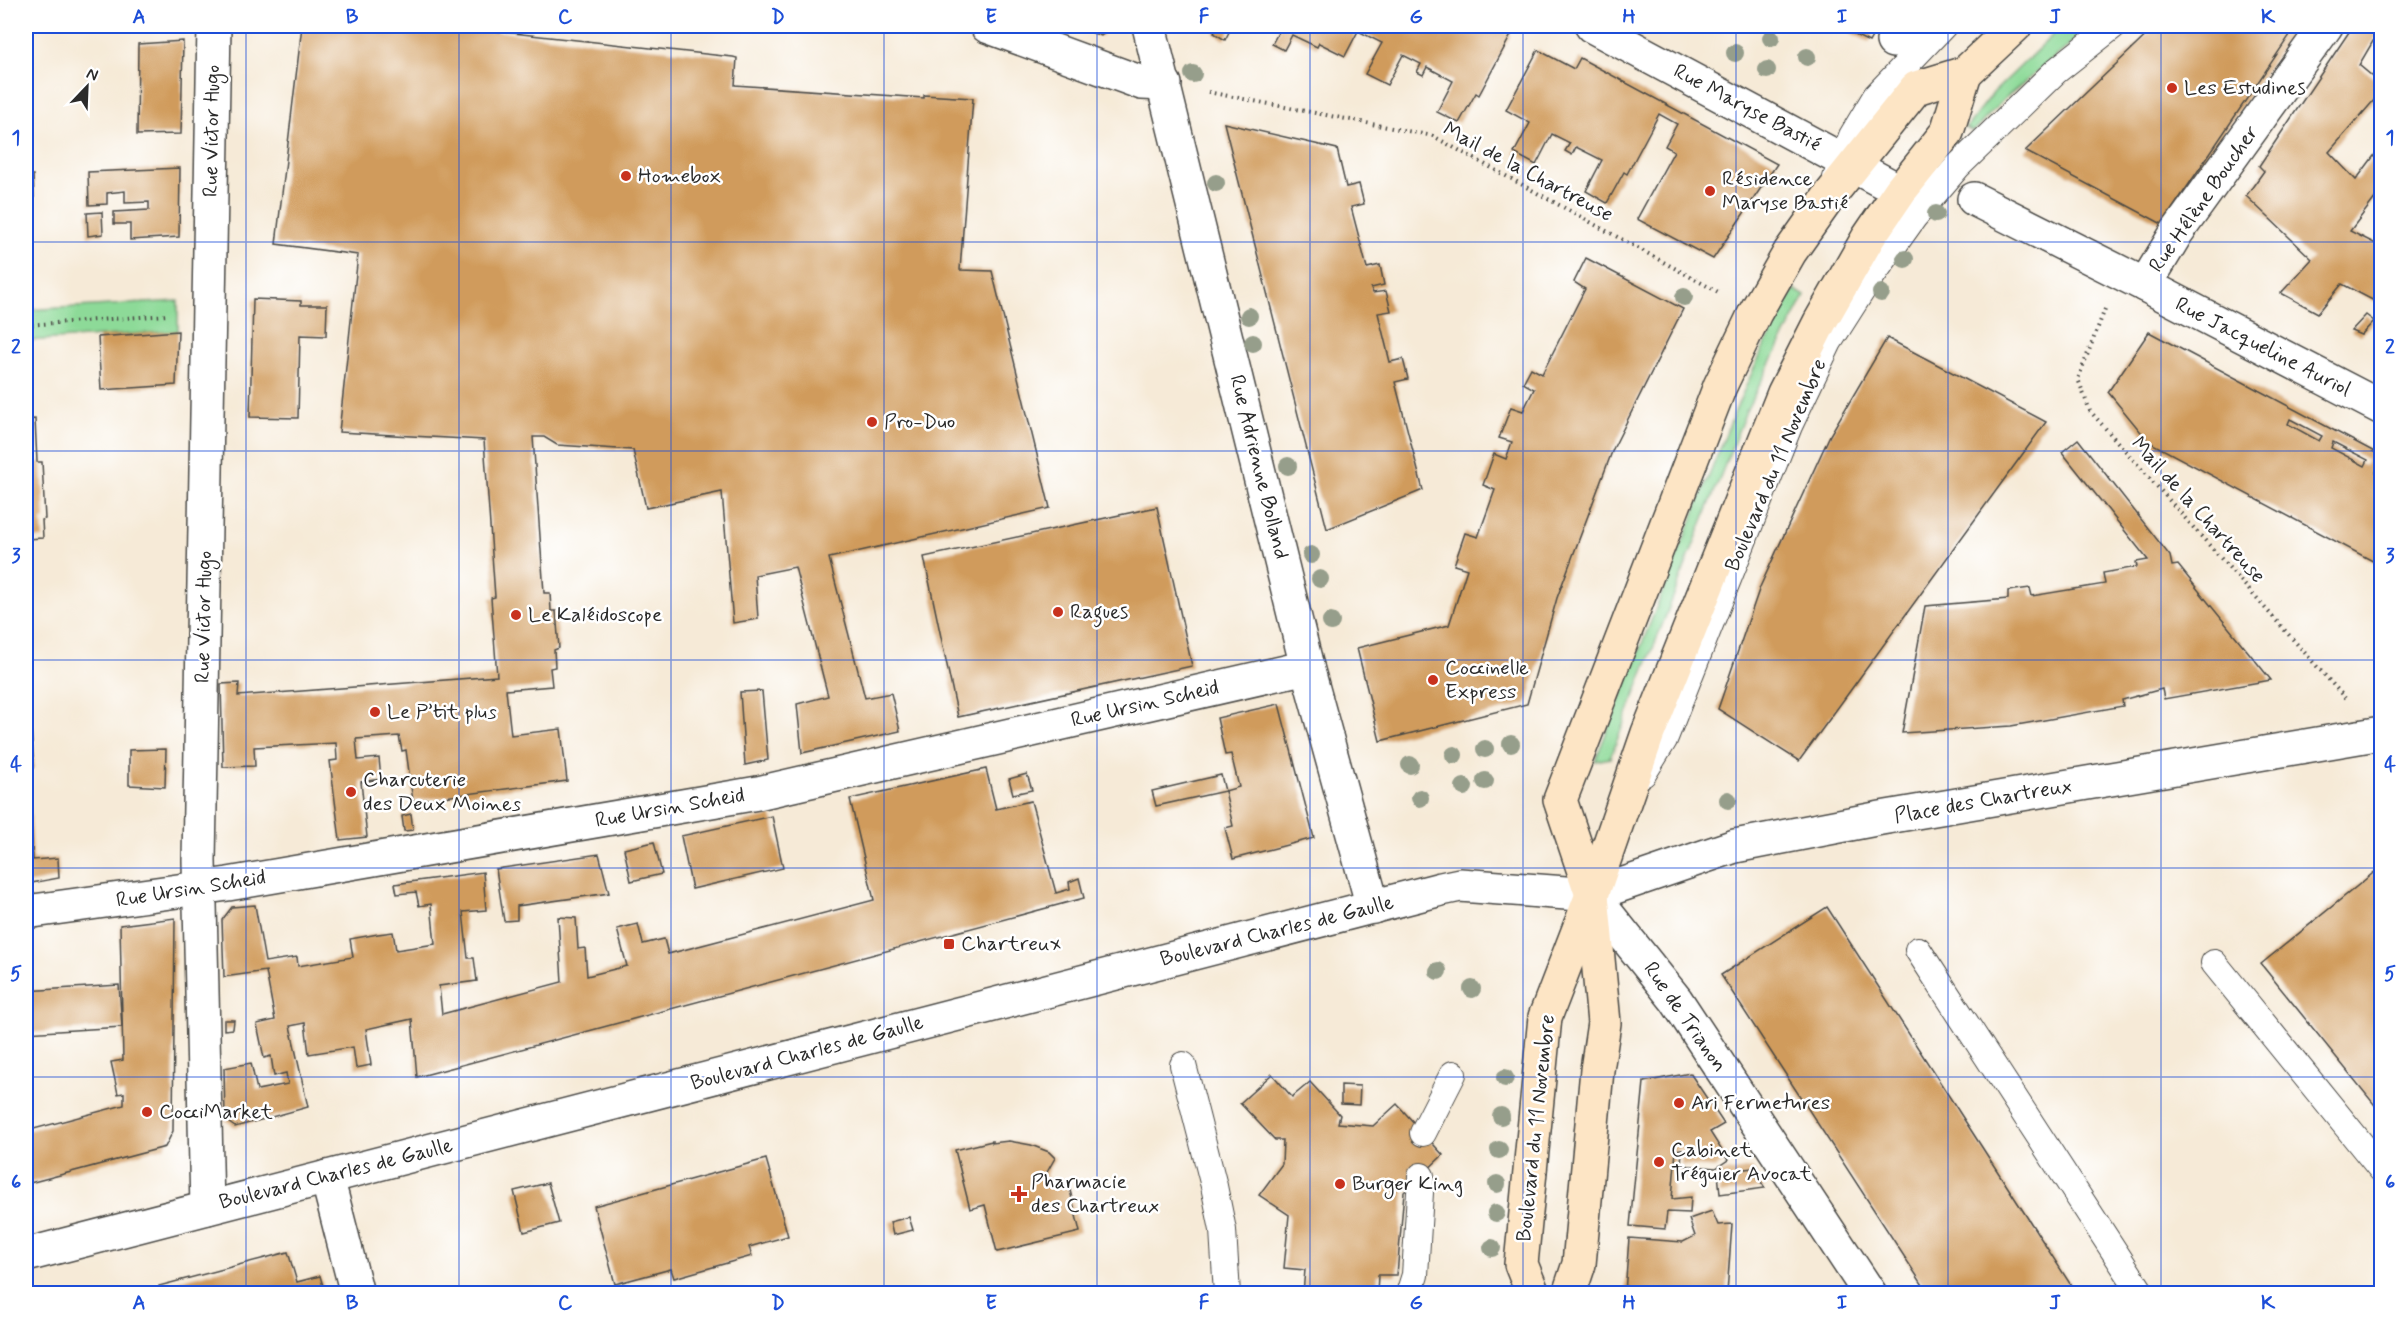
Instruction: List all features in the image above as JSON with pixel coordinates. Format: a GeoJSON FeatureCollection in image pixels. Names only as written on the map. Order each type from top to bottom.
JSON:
{"type":"FeatureCollection","features":[{"type":"Feature","properties":{"kind":"main road","name":"Boulevard du 11 Novembre"},"geometry":{"type":"LineString","coordinates":[[1569,1293],[1579,1264],[1598,1071],[1604,1036],[1592,895],[1560,800],[1720,386],[1755,313],[1790,252],[1831,194],[1848,162],[1916,88],[1965,73],[2015,26]]}},
{"type":"Feature","properties":{"kind":"main road","name":"Boulevard du 11 Novembre"},"geometry":{"type":"LineString","coordinates":[[1533,1293],[1521,1264],[1545,1017],[1592,895],[1648,733],[1784,393],[1820,322],[1868,238],[1900,191],[1947,132],[1965,73]]}},
{"type":"Feature","properties":{"kind":"street","name":"Rue Victor Hugo"},"geometry":{"type":"LineString","coordinates":[[207,1208],[199,889],[214,26]]}},
{"type":"Feature","properties":{"kind":"street"},"geometry":{"type":"LineString","coordinates":[[987,26],[1142,83],[1164,84]]}},
{"type":"Feature","properties":{"kind":"street","name":"Rue Adrienne Bolland"},"geometry":{"type":"LineString","coordinates":[[1149,26],[1307,667],[1373,907]]}},
{"type":"Feature","properties":{"kind":"street","name":"Rue Maryse Bastié"},"geometry":{"type":"LineString","coordinates":[[1592,26],[1900,191]]}},
{"type":"Feature","properties":{"kind":"street","name":"Rue Hélène Boucher"},"geometry":{"type":"LineString","coordinates":[[2132,279],[2177,232],[2326,26]]}},
{"type":"Feature","properties":{"kind":"street","name":"Rue Jacqueline Auriol"},"geometry":{"type":"LineString","coordinates":[[1974,199],[2382,408]]}},
{"type":"Feature","properties":{"kind":"street","name":"Rue Ursin Scheid"},"geometry":{"type":"LineString","coordinates":[[26,912],[199,889],[758,793],[1307,667]]}},
{"type":"Feature","properties":{"kind":"street","name":"Place des Chartreux"},"geometry":{"type":"LineString","coordinates":[[1592,895],[1736,846],[1893,816],[2379,733]]}},
{"type":"Feature","properties":{"kind":"street","name":"Boulevard Charles de Gaulle"},"geometry":{"type":"LineString","coordinates":[[26,1255],[1460,885],[1592,895]]}},
{"type":"Feature","properties":{"kind":"street","name":"Rue de Trianon"},"geometry":{"type":"LineString","coordinates":[[1592,895],[1676,1000],[1870,1293]]}},
{"type":"Feature","properties":{"kind":"street"},"geometry":{"type":"LineString","coordinates":[[327,1177],[357,1293]]}},
{"type":"Feature","properties":{"kind":"lane","name":"Boulevard du 11 Novembre"},"geometry":{"type":"LineString","coordinates":[[1848,162],[1852,136],[1876,96],[1928,39],[1943,26]]}},
{"type":"Feature","properties":{"kind":"lane","name":"Boulevard du 11 Novembre"},"geometry":{"type":"LineString","coordinates":[[1620,813],[1664,740],[1789,426],[1829,342],[1864,287],[1914,217],[1957,167],[2056,71],[2113,26]]}},
{"type":"Feature","properties":{"kind":"lane"},"geometry":{"type":"LineString","coordinates":[[1918,950],[2142,1293]]}},
{"type":"Feature","properties":{"kind":"lane"},"geometry":{"type":"LineString","coordinates":[[2214,963],[2382,1170]]}},
{"type":"Feature","properties":{"kind":"lane"},"geometry":{"type":"LineString","coordinates":[[1184,1065],[1223,1230],[1227,1293]]}},
{"type":"Feature","properties":{"kind":"lane"},"geometry":{"type":"LineString","coordinates":[[1423,1133],[1453,1074]]}},
{"type":"Feature","properties":{"kind":"lane"},"geometry":{"type":"LineString","coordinates":[[1409,1293],[1415,1275],[1421,1176]]}},
{"type":"Feature","properties":{"kind":"path","name":"Mail de la Chartreuse"},"geometry":{"type":"LineString","coordinates":[[1164,84],[1433,136],[1755,313]]}},
{"type":"Feature","properties":{"kind":"path","name":"Mail de la Chartreuse"},"geometry":{"type":"LineString","coordinates":[[2132,279],[2078,379],[2090,411],[2379,733]]}},
{"type":"Feature","properties":{"kind":"path"},"geometry":{"type":"LineString","coordinates":[[26,325],[209,313]]}},
{"type":"Feature","properties":{"kind":"green space"},"geometry":{"type":"Polygon","coordinates":[[[2062,26],[2093,26],[2003,100],[1973,132],[1966,128],[1994,92],[2062,26]]]}},
{"type":"Feature","properties":{"kind":"green space"},"geometry":{"type":"Polygon","coordinates":[[[1794,289],[1805,296],[1746,411],[1610,758],[1595,761],[1737,406],[1794,289]]]}},
{"type":"Feature","properties":{"kind":"green space"},"geometry":{"type":"Polygon","coordinates":[[[178,301],[178,331],[26,341],[26,310],[178,301]]]}},
{"type":"Feature","properties":{"kind":"building"},"geometry":{"type":"Polygon","coordinates":[[[302,26],[448,26],[733,57],[737,58],[735,85],[924,98],[924,95],[973,98],[960,270],[992,271],[1050,508],[829,558],[865,698],[891,693],[900,731],[802,753],[797,704],[828,696],[795,567],[755,575],[758,619],[733,623],[722,492],[646,508],[633,450],[557,445],[544,437],[533,437],[544,593],[550,593],[551,611],[556,611],[559,648],[554,650],[555,667],[550,668],[552,686],[506,690],[511,735],[561,729],[567,781],[413,801],[406,750],[402,751],[399,736],[356,739],[358,760],[379,758],[381,779],[361,782],[367,837],[340,840],[330,761],[337,760],[336,743],[254,747],[255,766],[223,767],[221,684],[239,683],[238,696],[497,676],[491,598],[495,597],[484,440],[339,432],[358,255],[276,244],[302,26]]]}},
{"type":"Feature","properties":{"kind":"building"},"geometry":{"type":"Polygon","coordinates":[[[1074,26],[1112,26],[1101,36],[1074,26]]]}},
{"type":"Feature","properties":{"kind":"building"},"geometry":{"type":"Polygon","coordinates":[[[1218,26],[1232,26],[1225,40],[1214,33],[1218,26]]]}},
{"type":"Feature","properties":{"kind":"building"},"geometry":{"type":"Polygon","coordinates":[[[1274,26],[1348,26],[1358,31],[1345,56],[1319,43],[1317,47],[1292,35],[1284,50],[1272,44],[1280,29],[1274,26]]]}},
{"type":"Feature","properties":{"kind":"building"},"geometry":{"type":"Polygon","coordinates":[[[1361,26],[1492,26],[1511,35],[1479,95],[1476,93],[1459,123],[1437,112],[1453,81],[1427,67],[1423,75],[1417,72],[1421,64],[1403,55],[1387,85],[1365,74],[1382,43],[1358,31],[1361,26]]]}},
{"type":"Feature","properties":{"kind":"building"},"geometry":{"type":"Polygon","coordinates":[[[1837,26],[1878,26],[1869,42],[1837,26]]]}},
{"type":"Feature","properties":{"kind":"building","name":"Les Estudines"},"geometry":{"type":"Polygon","coordinates":[[[2156,26],[2296,26],[2162,224],[2025,151],[2156,26]]]}},
{"type":"Feature","properties":{"kind":"building"},"geometry":{"type":"Polygon","coordinates":[[[2353,26],[2382,26],[2359,65],[2378,81],[2382,77],[2382,91],[2329,152],[2356,180],[2382,145],[2382,189],[2350,231],[2382,247],[2382,305],[2342,284],[2318,313],[2281,293],[2312,259],[2246,196],[2264,171],[2259,166],[2353,26]]]}},
{"type":"Feature","properties":{"kind":"building"},"geometry":{"type":"Polygon","coordinates":[[[183,41],[181,134],[137,135],[138,44],[183,41]]]}},
{"type":"Feature","properties":{"kind":"building"},"geometry":{"type":"Polygon","coordinates":[[[1538,50],[1574,69],[1580,58],[1777,164],[1713,259],[1637,219],[1674,151],[1665,146],[1677,124],[1659,114],[1627,174],[1624,172],[1607,203],[1586,191],[1602,160],[1576,147],[1572,155],[1565,151],[1570,143],[1552,134],[1536,165],[1514,153],[1530,123],[1506,110],[1538,50]]]}},
{"type":"Feature","properties":{"kind":"building"},"geometry":{"type":"Polygon","coordinates":[[[1224,123],[1337,149],[1346,187],[1359,184],[1364,204],[1351,207],[1367,268],[1380,265],[1384,285],[1371,288],[1373,293],[1386,291],[1391,311],[1378,313],[1390,362],[1403,359],[1408,379],[1395,382],[1423,490],[1327,529],[1224,123]]]}},
{"type":"Feature","properties":{"kind":"building"},"geometry":{"type":"Polygon","coordinates":[[[180,168],[179,237],[130,240],[130,224],[114,224],[114,212],[149,210],[149,202],[125,203],[125,191],[107,193],[107,204],[89,205],[88,172],[180,168]]]}},
{"type":"Feature","properties":{"kind":"building"},"geometry":{"type":"Polygon","coordinates":[[[26,175],[33,175],[34,198],[29,198],[32,262],[26,262],[26,175]]]}},
{"type":"Feature","properties":{"kind":"building"},"geometry":{"type":"Polygon","coordinates":[[[102,212],[103,234],[88,236],[87,213],[102,212]]]}},
{"type":"Feature","properties":{"kind":"building"},"geometry":{"type":"Polygon","coordinates":[[[1586,258],[1683,309],[1613,449],[1557,598],[1527,704],[1380,741],[1357,648],[1449,625],[1467,569],[1454,565],[1465,533],[1478,537],[1495,490],[1483,485],[1494,454],[1506,459],[1512,442],[1499,438],[1511,407],[1523,411],[1534,389],[1523,383],[1531,368],[1542,374],[1585,289],[1574,282],[1586,258]]]}},
{"type":"Feature","properties":{"kind":"building"},"geometry":{"type":"Polygon","coordinates":[[[253,299],[301,301],[301,305],[327,305],[326,336],[300,335],[298,418],[250,417],[253,299]]]}},
{"type":"Feature","properties":{"kind":"building"},"geometry":{"type":"Polygon","coordinates":[[[2366,315],[2374,321],[2361,335],[2351,331],[2366,315]]]}},
{"type":"Feature","properties":{"kind":"building"},"geometry":{"type":"Polygon","coordinates":[[[178,331],[176,385],[101,390],[98,337],[178,331]]]}},
{"type":"Feature","properties":{"kind":"building"},"geometry":{"type":"Polygon","coordinates":[[[2149,332],[2382,456],[2382,462],[2376,472],[2382,475],[2382,566],[2149,442],[2108,392],[2149,332]],[[2290,419],[2288,424],[2319,441],[2322,436],[2290,419]],[[2333,442],[2331,448],[2365,466],[2368,460],[2333,442]]]}},
{"type":"Feature","properties":{"kind":"building"},"geometry":{"type":"Polygon","coordinates":[[[1887,338],[2046,422],[1799,761],[1718,709],[1760,587],[1830,435],[1887,338]]]}},
{"type":"Feature","properties":{"kind":"building"},"geometry":{"type":"Polygon","coordinates":[[[35,419],[37,462],[42,462],[45,519],[42,520],[43,538],[26,539],[26,420],[35,419]]]}},
{"type":"Feature","properties":{"kind":"building"},"geometry":{"type":"Polygon","coordinates":[[[2078,439],[2170,556],[2172,566],[2178,565],[2271,680],[2164,699],[2162,689],[2122,700],[2123,706],[2011,726],[1902,733],[1925,606],[2008,599],[2008,591],[2030,588],[2032,596],[2105,584],[2103,573],[2137,567],[2136,562],[2148,560],[2062,452],[2078,439]]]}},
{"type":"Feature","properties":{"kind":"building","name":"Ragues"},"geometry":{"type":"Polygon","coordinates":[[[1157,507],[1192,666],[958,717],[924,557],[1157,507]]]}},
{"type":"Feature","properties":{"kind":"building"},"geometry":{"type":"Polygon","coordinates":[[[26,674],[34,768],[28,768],[33,860],[58,858],[59,878],[26,884],[26,674]]]}},
{"type":"Feature","properties":{"kind":"building"},"geometry":{"type":"Polygon","coordinates":[[[762,691],[768,760],[745,765],[740,692],[762,691]]]}},
{"type":"Feature","properties":{"kind":"building"},"geometry":{"type":"Polygon","coordinates":[[[1279,704],[1314,838],[1233,859],[1225,828],[1233,826],[1225,791],[1239,787],[1231,754],[1225,755],[1217,718],[1279,704]]]}},
{"type":"Feature","properties":{"kind":"building"},"geometry":{"type":"Polygon","coordinates":[[[166,749],[165,787],[129,785],[129,750],[166,749]]]}},
{"type":"Feature","properties":{"kind":"building"},"geometry":{"type":"Polygon","coordinates":[[[986,769],[996,809],[1031,801],[1056,893],[1070,889],[1069,882],[1079,878],[1084,898],[417,1077],[412,1019],[366,1029],[371,1065],[356,1068],[353,1047],[309,1054],[305,1023],[290,1026],[308,1107],[235,1127],[225,1120],[224,1068],[251,1063],[257,1090],[288,1084],[286,1073],[274,1076],[271,1056],[264,1058],[257,1024],[275,1020],[266,971],[224,977],[222,920],[232,907],[255,905],[265,962],[297,957],[298,966],[353,957],[350,939],[378,934],[393,932],[396,950],[435,944],[431,904],[419,906],[416,892],[397,894],[395,884],[483,872],[486,910],[463,912],[468,958],[474,958],[477,981],[439,986],[442,1014],[562,982],[558,917],[576,918],[578,949],[585,948],[587,976],[627,966],[617,929],[638,924],[643,944],[664,939],[668,954],[874,900],[850,799],[986,769]]]}},
{"type":"Feature","properties":{"kind":"building"},"geometry":{"type":"Polygon","coordinates":[[[1027,774],[1032,790],[1013,794],[1009,779],[1027,774]]]}},
{"type":"Feature","properties":{"kind":"building"},"geometry":{"type":"Polygon","coordinates":[[[1221,775],[1225,791],[1156,806],[1152,791],[1221,775]]]}},
{"type":"Feature","properties":{"kind":"building"},"geometry":{"type":"Polygon","coordinates":[[[411,814],[413,830],[404,831],[402,816],[411,814]]]}},
{"type":"Feature","properties":{"kind":"building"},"geometry":{"type":"Polygon","coordinates":[[[772,816],[783,868],[692,889],[681,836],[772,816]]]}},
{"type":"Feature","properties":{"kind":"building"},"geometry":{"type":"Polygon","coordinates":[[[654,842],[662,874],[631,881],[624,849],[654,842]]]}},
{"type":"Feature","properties":{"kind":"building"},"geometry":{"type":"Polygon","coordinates":[[[599,854],[609,893],[517,906],[517,920],[504,921],[496,869],[599,854]]]}},
{"type":"Feature","properties":{"kind":"building"},"geometry":{"type":"Polygon","coordinates":[[[2377,870],[2382,875],[2382,1114],[2261,964],[2377,870]]]}},
{"type":"Feature","properties":{"kind":"building"},"geometry":{"type":"Polygon","coordinates":[[[1827,907],[2076,1293],[1928,1293],[1721,975],[1827,907]]]}},
{"type":"Feature","properties":{"kind":"building"},"geometry":{"type":"Polygon","coordinates":[[[175,918],[173,1131],[165,1147],[26,1184],[26,1131],[124,1105],[124,1093],[118,1094],[111,1062],[123,1060],[120,925],[175,918]]]}},
{"type":"Feature","properties":{"kind":"building"},"geometry":{"type":"Polygon","coordinates":[[[119,985],[122,1027],[26,1033],[26,991],[119,985]]]}},
{"type":"Feature","properties":{"kind":"building"},"geometry":{"type":"Polygon","coordinates":[[[224,1020],[234,1020],[233,1029],[224,1030],[224,1020]]]}},
{"type":"Feature","properties":{"kind":"building"},"geometry":{"type":"Polygon","coordinates":[[[1690,1073],[1724,1124],[1710,1132],[1728,1160],[1716,1168],[1681,1165],[1682,1149],[1676,1150],[1672,1199],[1691,1197],[1690,1213],[1667,1212],[1665,1229],[1630,1226],[1644,1082],[1690,1073]]]}},
{"type":"Feature","properties":{"kind":"building","name":"Burger King"},"geometry":{"type":"Polygon","coordinates":[[[1272,1074],[1292,1097],[1310,1082],[1340,1115],[1338,1123],[1373,1126],[1397,1104],[1443,1155],[1404,1192],[1397,1275],[1378,1275],[1377,1293],[1303,1293],[1305,1270],[1284,1268],[1289,1215],[1259,1195],[1282,1164],[1283,1140],[1275,1140],[1240,1103],[1272,1074]]]}},
{"type":"Feature","properties":{"kind":"building"},"geometry":{"type":"Polygon","coordinates":[[[1341,1085],[1360,1086],[1359,1105],[1341,1104],[1341,1085]]]}},
{"type":"Feature","properties":{"kind":"building","name":"Pharmacie des Chartreux"},"geometry":{"type":"Polygon","coordinates":[[[992,1141],[992,1143],[1009,1141],[1031,1145],[1049,1152],[1055,1158],[1046,1174],[1049,1187],[1068,1182],[1080,1232],[997,1252],[985,1205],[970,1209],[955,1150],[992,1141]]]}},
{"type":"Feature","properties":{"kind":"building"},"geometry":{"type":"Polygon","coordinates":[[[766,1159],[788,1236],[749,1247],[752,1256],[674,1278],[671,1269],[615,1284],[594,1206],[766,1159]]]}},
{"type":"Feature","properties":{"kind":"building"},"geometry":{"type":"Polygon","coordinates":[[[1752,1168],[1765,1188],[1720,1194],[1718,1173],[1752,1168]]]}},
{"type":"Feature","properties":{"kind":"building"},"geometry":{"type":"Polygon","coordinates":[[[548,1183],[559,1223],[524,1232],[514,1191],[548,1183]]]}},
{"type":"Feature","properties":{"kind":"building"},"geometry":{"type":"Polygon","coordinates":[[[1712,1211],[1718,1225],[1732,1224],[1727,1293],[1625,1293],[1629,1238],[1683,1242],[1695,1236],[1689,1219],[1712,1211]]]}},
{"type":"Feature","properties":{"kind":"building"},"geometry":{"type":"Polygon","coordinates":[[[909,1217],[913,1230],[893,1235],[890,1222],[909,1217]]]}},
{"type":"Feature","properties":{"kind":"building"},"geometry":{"type":"Polygon","coordinates":[[[288,1252],[297,1282],[320,1276],[325,1293],[161,1293],[159,1286],[288,1252]]]}},
{"type":"Feature","properties":{"kind":"place","name":"Les Estudines"},"geometry":{"type":"Point","coordinates":[2172,88]}},
{"type":"Feature","properties":{"kind":"place","name":"Homebox"},"geometry":{"type":"Point","coordinates":[626,176]}},
{"type":"Feature","properties":{"kind":"place","name":"Résidence Maryse Bastié"},"geometry":{"type":"Point","coordinates":[1710,191]}},
{"type":"Feature","properties":{"kind":"place","name":"Pro-Duo"},"geometry":{"type":"Point","coordinates":[872,422]}},
{"type":"Feature","properties":{"kind":"place","name":"Ragues"},"geometry":{"type":"Point","coordinates":[1058,612]}},
{"type":"Feature","properties":{"kind":"place","name":"Le Kaléidoscope"},"geometry":{"type":"Point","coordinates":[516,615]}},
{"type":"Feature","properties":{"kind":"place","name":"Coccinelle Express"},"geometry":{"type":"Point","coordinates":[1433,680]}},
{"type":"Feature","properties":{"kind":"place","name":"Le P’tit plus"},"geometry":{"type":"Point","coordinates":[375,712]}},
{"type":"Feature","properties":{"kind":"place","name":"Charcuterie des Deux Moines"},"geometry":{"type":"Point","coordinates":[351,792]}},
{"type":"Feature","properties":{"kind":"place","name":"Chartreux"},"geometry":{"type":"Point","coordinates":[949,944]}},
{"type":"Feature","properties":{"kind":"place","name":"Ari Fermetures"},"geometry":{"type":"Point","coordinates":[1679,1103]}},
{"type":"Feature","properties":{"kind":"place","name":"CocciMarket"},"geometry":{"type":"Point","coordinates":[147,1112]}},
{"type":"Feature","properties":{"kind":"place","name":"Cabinet Tréguier Avocat"},"geometry":{"type":"Point","coordinates":[1659,1162]}},
{"type":"Feature","properties":{"kind":"place","name":"Burger King"},"geometry":{"type":"Point","coordinates":[1340,1184]}},
{"type":"Feature","properties":{"kind":"place","name":"Pharmacie des Chartreux"},"geometry":{"type":"Point","coordinates":[1019,1194]}}]}
